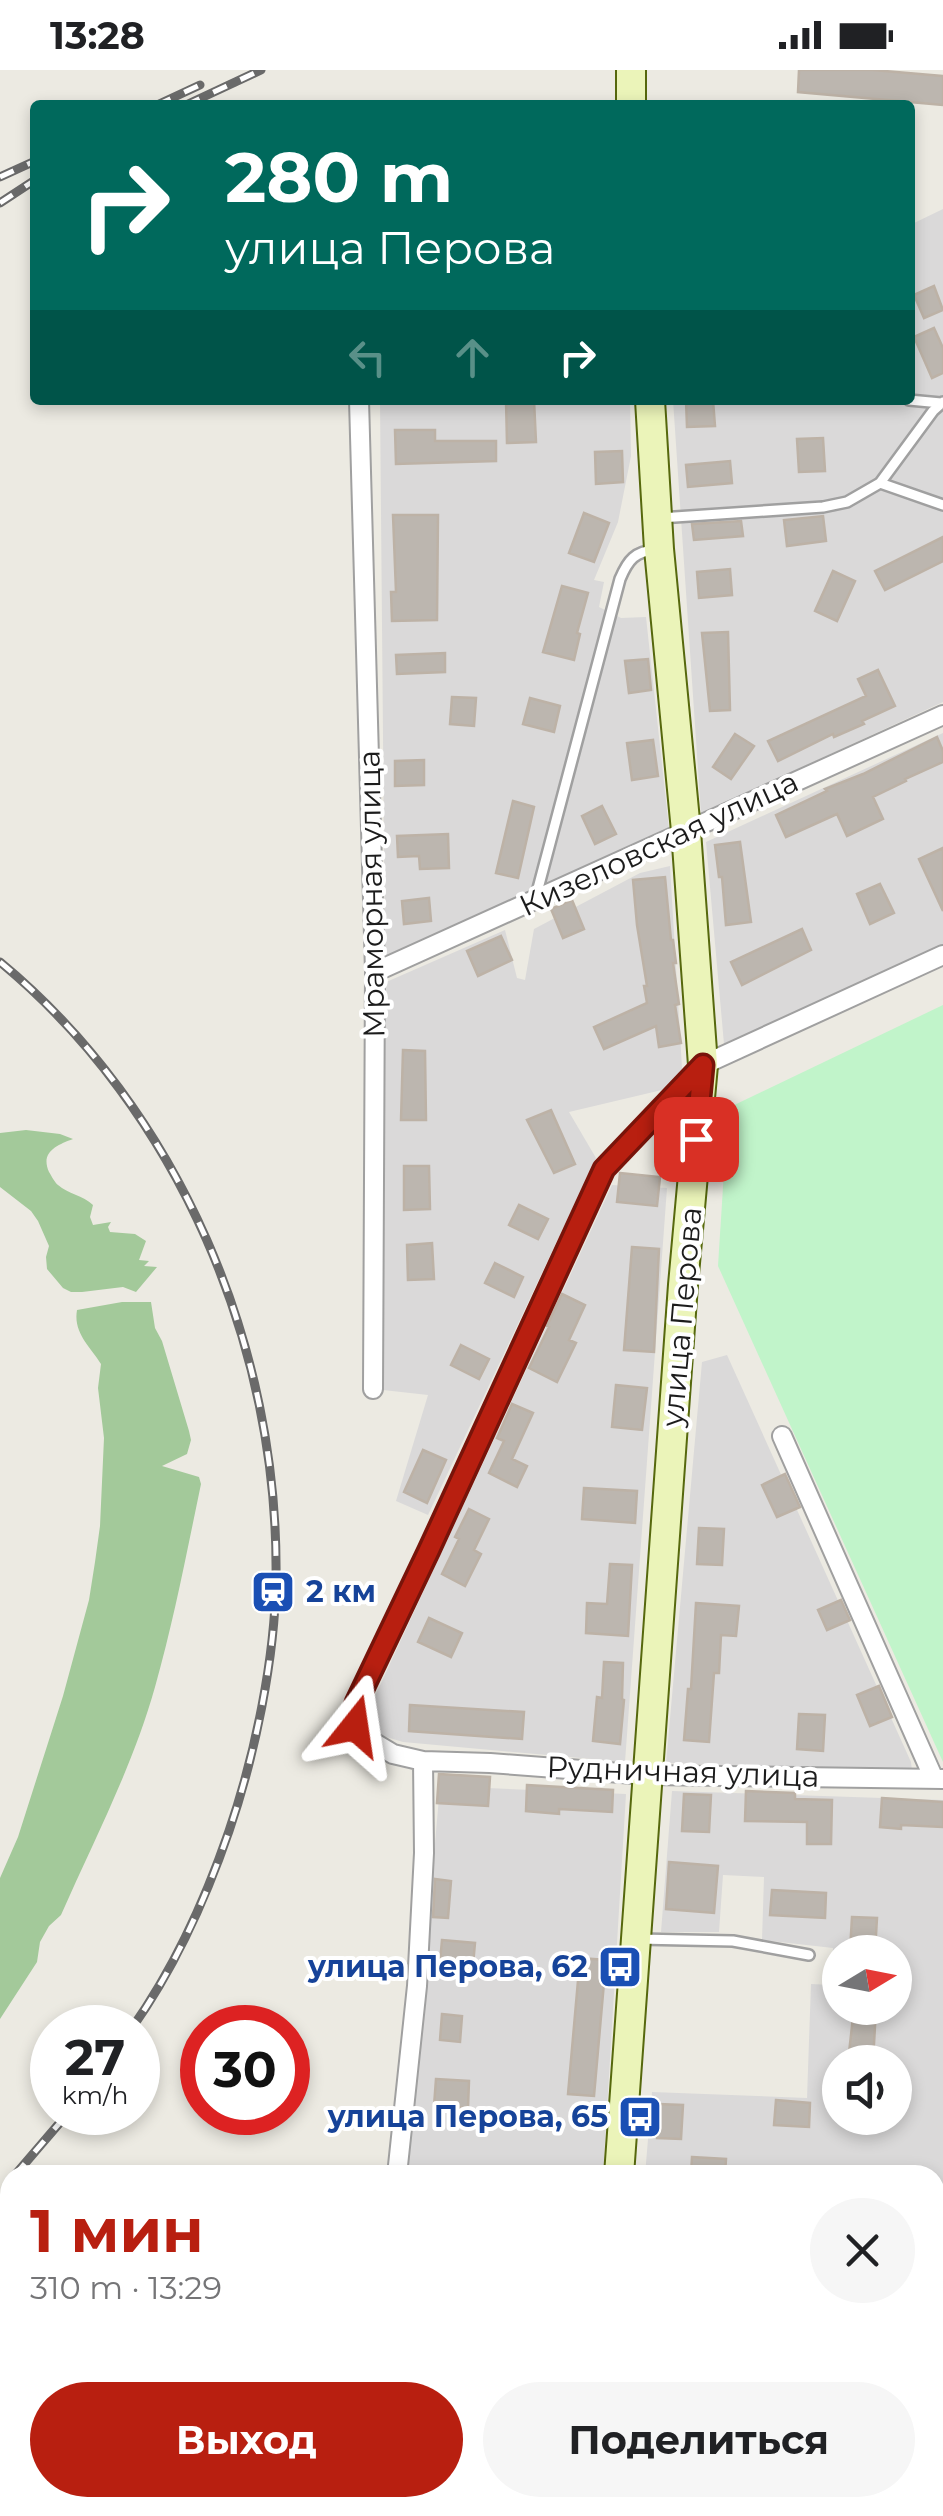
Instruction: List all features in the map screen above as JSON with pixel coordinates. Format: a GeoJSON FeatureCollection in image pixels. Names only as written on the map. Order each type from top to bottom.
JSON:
{"type":"FeatureCollection","features":[{"type":"Feature","properties":{"kind":"main road","name":"улица Перова"},"geometry":{"type":"LineString","coordinates":[[620,2165],[683,1286],[703,1065],[650,405]]}},
{"type":"Feature","properties":{"kind":"street","name":"Мраморная улица"},"geometry":{"type":"LineString","coordinates":[[360,405],[375,972],[373,1389]]}},
{"type":"Feature","properties":{"kind":"street","name":"Кизеловская улица"},"geometry":{"type":"LineString","coordinates":[[375,972],[943,716]]}},
{"type":"Feature","properties":{"kind":"street"},"geometry":{"type":"LineString","coordinates":[[397,2165],[417,1986],[424,1853],[423,1761],[393,1754],[363,1736],[355,1726],[356,1703],[604,1169],[703,1065],[943,955]]}},
{"type":"Feature","properties":{"kind":"street"},"geometry":{"type":"LineString","coordinates":[[782,1436],[938,1779]]}},
{"type":"Feature","properties":{"kind":"street","name":"Рудничная улица"},"geometry":{"type":"LineString","coordinates":[[423,1761],[490,1762],[647,1775],[938,1779]]}},
{"type":"Feature","properties":{"kind":"lane"},"geometry":{"type":"LineString","coordinates":[[915,401],[942,403]]}},
{"type":"Feature","properties":{"kind":"lane"},"geometry":{"type":"LineString","coordinates":[[658,518],[848,502],[880,482],[942,403]]}},
{"type":"Feature","properties":{"kind":"lane"},"geometry":{"type":"LineString","coordinates":[[880,482],[943,506]]}},
{"type":"Feature","properties":{"kind":"lane"},"geometry":{"type":"LineString","coordinates":[[535,901],[620,578],[637,553],[659,549]]}},
{"type":"Feature","properties":{"kind":"lane"},"geometry":{"type":"LineString","coordinates":[[635,1939],[734,1941],[809,1954]]}},
{"type":"Feature","properties":{"kind":"shaded area"},"geometry":{"type":"Polygon","coordinates":[[[943,209],[943,702],[701,814],[673,405],[915,405],[915,223],[943,209]]]}},
{"type":"Feature","properties":{"kind":"shaded area"},"geometry":{"type":"Polygon","coordinates":[[[380,405],[630,405],[631,456],[618,522],[594,580],[604,582],[599,607],[621,618],[646,617],[669,829],[385,960],[380,405]]]}},
{"type":"Feature","properties":{"kind":"shaded area"},"geometry":{"type":"Polygon","coordinates":[[[943,733],[943,944],[724,1044],[706,842],[943,733]]]}},
{"type":"Feature","properties":{"kind":"shaded area"},"geometry":{"type":"Polygon","coordinates":[[[670,866],[683,1085],[569,1112],[596,1158],[428,1515],[396,1501],[428,1395],[383,1390],[384,983],[505,930],[517,978],[525,980],[534,929],[640,873],[670,866]]]}},
{"type":"Feature","properties":{"kind":"shaded area"},"geometry":{"type":"Polygon","coordinates":[[[612,1185],[667,1188],[625,1762],[403,1742],[383,1736],[370,1721],[369,1709],[612,1185]]]}},
{"type":"Feature","properties":{"kind":"shaded area"},"geometry":{"type":"Polygon","coordinates":[[[727,1355],[912,1771],[666,1763],[702,1362],[727,1355]]]}},
{"type":"Feature","properties":{"kind":"shaded area"},"geometry":{"type":"Polygon","coordinates":[[[440,1786],[626,1794],[604,2165],[407,2165],[440,1786]]]}},
{"type":"Feature","properties":{"kind":"shaded area"},"geometry":{"type":"Polygon","coordinates":[[[672,1791],[943,1800],[943,2165],[646,2165],[652,2092],[807,2098],[811,1984],[822,1985],[822,2025],[912,2025],[912,1935],[822,1935],[822,1947],[762,1940],[764,1877],[723,1875],[719,1932],[661,1932],[672,1791]]]}},
{"type":"Feature","properties":{"kind":"green space"},"geometry":{"type":"Polygon","coordinates":[[[943,1005],[943,1762],[718,1266],[728,1108],[943,1005]]]}},
{"type":"Feature","properties":{"kind":"green space"},"geometry":{"type":"Polygon","coordinates":[[[26,1130],[73,1139],[48,1154],[47,1165],[56,1183],[93,1205],[93,1225],[111,1222],[110,1232],[135,1234],[146,1241],[139,1260],[149,1261],[144,1266],[157,1267],[136,1292],[123,1287],[71,1292],[47,1269],[49,1246],[38,1221],[0,1187],[0,1133],[26,1130]]]}},
{"type":"Feature","properties":{"kind":"green space"},"geometry":{"type":"Polygon","coordinates":[[[122,1302],[151,1302],[155,1328],[189,1431],[187,1454],[162,1466],[199,1477],[201,1484],[168,1636],[136,1745],[61,1915],[49,1926],[40,1942],[37,1962],[0,2019],[0,1878],[18,1837],[63,1696],[89,1600],[100,1526],[104,1438],[98,1388],[101,1364],[80,1332],[77,1310],[122,1302]]]}},
{"type":"Feature","properties":{"kind":"building"},"geometry":{"type":"Polygon","coordinates":[[[799,70],[873,70],[943,76],[943,105],[798,92],[799,70]]]}},
{"type":"Feature","properties":{"kind":"building"},"geometry":{"type":"Polygon","coordinates":[[[934,286],[943,310],[924,318],[915,295],[934,286]]]}},
{"type":"Feature","properties":{"kind":"building"},"geometry":{"type":"Polygon","coordinates":[[[934,328],[943,348],[943,373],[932,378],[915,337],[934,328]]]}},
{"type":"Feature","properties":{"kind":"building"},"geometry":{"type":"Polygon","coordinates":[[[506,405],[534,405],[536,442],[507,443],[506,405]]]}},
{"type":"Feature","properties":{"kind":"building"},"geometry":{"type":"Polygon","coordinates":[[[686,405],[713,405],[715,426],[687,427],[686,405]]]}},
{"type":"Feature","properties":{"kind":"building"},"geometry":{"type":"Polygon","coordinates":[[[395,430],[435,430],[435,441],[496,441],[496,461],[396,464],[395,430]]]}},
{"type":"Feature","properties":{"kind":"building"},"geometry":{"type":"Polygon","coordinates":[[[823,438],[825,471],[799,472],[797,439],[823,438]]]}},
{"type":"Feature","properties":{"kind":"building"},"geometry":{"type":"Polygon","coordinates":[[[622,451],[623,482],[596,484],[595,452],[622,451]]]}},
{"type":"Feature","properties":{"kind":"building"},"geometry":{"type":"Polygon","coordinates":[[[730,461],[732,483],[688,487],[686,465],[730,461]]]}},
{"type":"Feature","properties":{"kind":"building"},"geometry":{"type":"Polygon","coordinates":[[[584,513],[609,523],[594,562],[569,553],[584,513]]]}},
{"type":"Feature","properties":{"kind":"building"},"geometry":{"type":"Polygon","coordinates":[[[393,515],[438,515],[437,620],[392,621],[391,592],[396,592],[393,515]]]}},
{"type":"Feature","properties":{"kind":"building"},"geometry":{"type":"Polygon","coordinates":[[[823,516],[826,541],[787,546],[784,520],[823,516]]]}},
{"type":"Feature","properties":{"kind":"building"},"geometry":{"type":"Polygon","coordinates":[[[741,521],[743,536],[694,540],[692,524],[741,521]]]}},
{"type":"Feature","properties":{"kind":"building"},"geometry":{"type":"Polygon","coordinates":[[[943,537],[943,561],[885,590],[875,571],[943,537]]]}},
{"type":"Feature","properties":{"kind":"building"},"geometry":{"type":"Polygon","coordinates":[[[730,569],[732,595],[699,598],[697,572],[730,569]]]}},
{"type":"Feature","properties":{"kind":"building"},"geometry":{"type":"Polygon","coordinates":[[[833,571],[855,581],[837,621],[815,611],[833,571]]]}},
{"type":"Feature","properties":{"kind":"building"},"geometry":{"type":"Polygon","coordinates":[[[562,586],[588,593],[574,660],[543,652],[562,586]]]}},
{"type":"Feature","properties":{"kind":"building"},"geometry":{"type":"Polygon","coordinates":[[[728,632],[730,710],[710,711],[702,633],[728,632]]]}},
{"type":"Feature","properties":{"kind":"building"},"geometry":{"type":"Polygon","coordinates":[[[445,653],[445,672],[397,674],[396,655],[445,653]]]}},
{"type":"Feature","properties":{"kind":"building"},"geometry":{"type":"Polygon","coordinates":[[[648,659],[651,690],[629,693],[625,661],[648,659]]]}},
{"type":"Feature","properties":{"kind":"building"},"geometry":{"type":"Polygon","coordinates":[[[878,670],[895,706],[862,721],[864,724],[834,737],[833,734],[778,761],[768,741],[866,696],[858,679],[878,670]]]}},
{"type":"Feature","properties":{"kind":"building"},"geometry":{"type":"Polygon","coordinates":[[[452,697],[476,698],[474,726],[450,724],[452,697]]]}},
{"type":"Feature","properties":{"kind":"building"},"geometry":{"type":"Polygon","coordinates":[[[530,698],[560,706],[554,732],[523,724],[530,698]]]}},
{"type":"Feature","properties":{"kind":"building"},"geometry":{"type":"Polygon","coordinates":[[[735,734],[754,746],[731,779],[713,767],[735,734]]]}},
{"type":"Feature","properties":{"kind":"building"},"geometry":{"type":"Polygon","coordinates":[[[937,737],[943,762],[873,797],[883,819],[847,836],[837,814],[786,837],[776,815],[937,737]]]}},
{"type":"Feature","properties":{"kind":"building"},"geometry":{"type":"Polygon","coordinates":[[[653,740],[658,776],[632,780],[627,743],[653,740]]]}},
{"type":"Feature","properties":{"kind":"building"},"geometry":{"type":"Polygon","coordinates":[[[424,760],[424,785],[395,786],[395,761],[424,760]]]}},
{"type":"Feature","properties":{"kind":"building"},"geometry":{"type":"Polygon","coordinates":[[[513,801],[534,807],[518,878],[496,873],[513,801]]]}},
{"type":"Feature","properties":{"kind":"building"},"geometry":{"type":"Polygon","coordinates":[[[602,806],[616,834],[595,844],[582,816],[602,806]]]}},
{"type":"Feature","properties":{"kind":"building"},"geometry":{"type":"Polygon","coordinates":[[[448,834],[449,868],[420,869],[419,856],[398,857],[397,836],[448,834]]]}},
{"type":"Feature","properties":{"kind":"building"},"geometry":{"type":"Polygon","coordinates":[[[740,842],[751,922],[726,925],[715,845],[740,842]]]}},
{"type":"Feature","properties":{"kind":"building"},"geometry":{"type":"Polygon","coordinates":[[[943,848],[943,911],[919,859],[943,848]]]}},
{"type":"Feature","properties":{"kind":"building"},"geometry":{"type":"Polygon","coordinates":[[[665,877],[681,1043],[659,1047],[656,1026],[604,1049],[594,1027],[647,1003],[633,880],[665,877]]]}},
{"type":"Feature","properties":{"kind":"building"},"geometry":{"type":"Polygon","coordinates":[[[880,884],[894,913],[870,924],[857,894],[880,884]]]}},
{"type":"Feature","properties":{"kind":"building"},"geometry":{"type":"Polygon","coordinates":[[[429,898],[431,921],[404,924],[402,901],[429,898]]]}},
{"type":"Feature","properties":{"kind":"building"},"geometry":{"type":"Polygon","coordinates":[[[572,900],[584,929],[563,938],[551,909],[572,900]]]}},
{"type":"Feature","properties":{"kind":"building"},"geometry":{"type":"Polygon","coordinates":[[[802,929],[811,950],[742,985],[731,962],[802,929]]]}},
{"type":"Feature","properties":{"kind":"building"},"geometry":{"type":"Polygon","coordinates":[[[501,936],[512,960],[478,976],[467,951],[501,936]]]}},
{"type":"Feature","properties":{"kind":"building"},"geometry":{"type":"Polygon","coordinates":[[[403,1050],[425,1051],[426,1120],[401,1120],[403,1050]]]}},
{"type":"Feature","properties":{"kind":"building"},"geometry":{"type":"Polygon","coordinates":[[[551,1110],[575,1164],[554,1173],[527,1120],[551,1110]]]}},
{"type":"Feature","properties":{"kind":"building"},"geometry":{"type":"Polygon","coordinates":[[[404,1166],[429,1166],[430,1209],[404,1210],[404,1166]]]}},
{"type":"Feature","properties":{"kind":"building"},"geometry":{"type":"Polygon","coordinates":[[[620,1173],[660,1177],[657,1206],[617,1202],[620,1173]]]}},
{"type":"Feature","properties":{"kind":"building"},"geometry":{"type":"Polygon","coordinates":[[[519,1205],[548,1219],[538,1239],[509,1225],[519,1205]]]}},
{"type":"Feature","properties":{"kind":"building"},"geometry":{"type":"Polygon","coordinates":[[[432,1243],[434,1279],[408,1280],[407,1245],[432,1243]]]}},
{"type":"Feature","properties":{"kind":"building"},"geometry":{"type":"Polygon","coordinates":[[[632,1247],[659,1249],[654,1352],[624,1350],[632,1247]]]}},
{"type":"Feature","properties":{"kind":"building"},"geometry":{"type":"Polygon","coordinates":[[[495,1263],[523,1277],[514,1297],[485,1283],[495,1263]]]}},
{"type":"Feature","properties":{"kind":"building"},"geometry":{"type":"Polygon","coordinates":[[[562,1294],[585,1305],[569,1340],[576,1343],[557,1382],[529,1368],[562,1294]]]}},
{"type":"Feature","properties":{"kind":"building"},"geometry":{"type":"Polygon","coordinates":[[[461,1345],[489,1359],[479,1379],[451,1365],[461,1345]]]}},
{"type":"Feature","properties":{"kind":"building"},"geometry":{"type":"Polygon","coordinates":[[[616,1385],[647,1388],[642,1430],[612,1427],[616,1385]]]}},
{"type":"Feature","properties":{"kind":"building"},"geometry":{"type":"Polygon","coordinates":[[[512,1404],[533,1413],[512,1459],[527,1466],[517,1487],[489,1473],[504,1441],[497,1438],[512,1404]]]}},
{"type":"Feature","properties":{"kind":"building"},"geometry":{"type":"Polygon","coordinates":[[[423,1450],[446,1460],[427,1503],[404,1492],[423,1450]]]}},
{"type":"Feature","properties":{"kind":"building"},"geometry":{"type":"Polygon","coordinates":[[[785,1474],[800,1507],[777,1517],[762,1485],[785,1474]]]}},
{"type":"Feature","properties":{"kind":"building"},"geometry":{"type":"Polygon","coordinates":[[[584,1488],[637,1491],[635,1523],[582,1519],[584,1488]]]}},
{"type":"Feature","properties":{"kind":"building"},"geometry":{"type":"Polygon","coordinates":[[[469,1509],[489,1519],[474,1550],[481,1554],[465,1586],[442,1574],[469,1509]]]}},
{"type":"Feature","properties":{"kind":"building"},"geometry":{"type":"Polygon","coordinates":[[[699,1528],[724,1529],[722,1565],[697,1564],[699,1528]]]}},
{"type":"Feature","properties":{"kind":"building"},"geometry":{"type":"Polygon","coordinates":[[[610,1564],[632,1565],[628,1636],[586,1633],[587,1603],[607,1604],[610,1564]]]}},
{"type":"Feature","properties":{"kind":"building"},"geometry":{"type":"Polygon","coordinates":[[[841,1600],[850,1620],[827,1630],[818,1610],[841,1600]]]}},
{"type":"Feature","properties":{"kind":"building"},"geometry":{"type":"Polygon","coordinates":[[[696,1603],[739,1606],[736,1636],[721,1635],[709,1742],[684,1740],[696,1603]]]}},
{"type":"Feature","properties":{"kind":"building"},"geometry":{"type":"Polygon","coordinates":[[[429,1618],[462,1633],[451,1657],[418,1642],[429,1618]]]}},
{"type":"Feature","properties":{"kind":"building"},"geometry":{"type":"Polygon","coordinates":[[[604,1662],[623,1663],[620,1744],[593,1741],[604,1662]]]}},
{"type":"Feature","properties":{"kind":"building"},"geometry":{"type":"Polygon","coordinates":[[[879,1686],[892,1717],[870,1726],[857,1695],[879,1686]]]}},
{"type":"Feature","properties":{"kind":"building"},"geometry":{"type":"Polygon","coordinates":[[[410,1705],[524,1712],[522,1739],[409,1731],[410,1705]]]}},
{"type":"Feature","properties":{"kind":"building"},"geometry":{"type":"Polygon","coordinates":[[[799,1714],[825,1715],[823,1751],[797,1749],[799,1714]]]}},
{"type":"Feature","properties":{"kind":"building"},"geometry":{"type":"Polygon","coordinates":[[[439,1774],[490,1777],[488,1806],[437,1803],[439,1774]]]}},
{"type":"Feature","properties":{"kind":"building"},"geometry":{"type":"Polygon","coordinates":[[[527,1785],[613,1790],[612,1812],[526,1811],[527,1785]]]}},
{"type":"Feature","properties":{"kind":"building"},"geometry":{"type":"Polygon","coordinates":[[[746,1791],[795,1793],[795,1799],[832,1800],[831,1844],[807,1844],[807,1822],[745,1821],[746,1791]]]}},
{"type":"Feature","properties":{"kind":"building"},"geometry":{"type":"Polygon","coordinates":[[[684,1794],[711,1795],[709,1832],[682,1831],[684,1794]]]}},
{"type":"Feature","properties":{"kind":"building"},"geometry":{"type":"Polygon","coordinates":[[[882,1798],[943,1802],[943,1827],[880,1827],[882,1798]]]}},
{"type":"Feature","properties":{"kind":"building"},"geometry":{"type":"Polygon","coordinates":[[[669,1862],[718,1866],[714,1913],[666,1909],[669,1862]]]}},
{"type":"Feature","properties":{"kind":"building"},"geometry":{"type":"Polygon","coordinates":[[[435,1879],[451,1881],[448,1918],[433,1917],[435,1879]]]}},
{"type":"Feature","properties":{"kind":"building"},"geometry":{"type":"Polygon","coordinates":[[[772,1890],[826,1893],[825,1918],[770,1915],[772,1890]]]}},
{"type":"Feature","properties":{"kind":"building"},"geometry":{"type":"Polygon","coordinates":[[[852,1917],[877,1918],[876,1935],[851,1935],[852,1917]]]}},
{"type":"Feature","properties":{"kind":"building"},"geometry":{"type":"Polygon","coordinates":[[[442,1940],[475,1943],[472,1976],[439,1973],[442,1940]]]}},
{"type":"Feature","properties":{"kind":"building"},"geometry":{"type":"Polygon","coordinates":[[[580,1958],[606,1960],[594,2096],[568,2094],[580,1958]]]}},
{"type":"Feature","properties":{"kind":"building"},"geometry":{"type":"Polygon","coordinates":[[[442,2014],[462,2016],[460,2042],[440,2040],[442,2014]]]}},
{"type":"Feature","properties":{"kind":"building"},"geometry":{"type":"Polygon","coordinates":[[[852,2025],[875,2025],[874,2045],[850,2045],[852,2025]]]}},
{"type":"Feature","properties":{"kind":"building"},"geometry":{"type":"Polygon","coordinates":[[[436,2079],[469,2081],[468,2108],[434,2106],[436,2079]]]}},
{"type":"Feature","properties":{"kind":"building"},"geometry":{"type":"Polygon","coordinates":[[[776,2100],[810,2103],[809,2127],[774,2125],[776,2100]]]}},
{"type":"Feature","properties":{"kind":"building"},"geometry":{"type":"Polygon","coordinates":[[[658,2104],[683,2105],[681,2139],[657,2138],[658,2104]]]}},
{"type":"Feature","properties":{"kind":"building"},"geometry":{"type":"Polygon","coordinates":[[[692,2157],[726,2159],[726,2165],[692,2165],[692,2157]]]}},
{"type":"Feature","properties":{"kind":"railway"},"geometry":{"type":"LineString","coordinates":[[197,100],[261,70]]}},
{"type":"Feature","properties":{"kind":"railway"},"geometry":{"type":"LineString","coordinates":[[168,100],[200,85]]}},
{"type":"Feature","properties":{"kind":"railway"},"geometry":{"type":"LineString","coordinates":[[0,177],[30,163]]}},
{"type":"Feature","properties":{"kind":"railway"},"geometry":{"type":"LineString","coordinates":[[0,203],[30,183]]}},
{"type":"Feature","properties":{"kind":"railway"},"geometry":{"type":"LineString","coordinates":[[0,962],[63,1021],[119,1088],[167,1161],[206,1239],[237,1321],[259,1405],[272,1491],[275,1609],[262,1706],[247,1771],[210,1883],[175,1957],[147,2005]]}},
{"type":"Feature","properties":{"kind":"railway"},"geometry":{"type":"LineString","coordinates":[[24,2165],[49,2135]]}},
{"type":"Feature","properties":{"kind":"place","name":"2 км"},"geometry":{"type":"Point","coordinates":[273,1592]}},
{"type":"Feature","properties":{"kind":"place","name":"улица Перова, 62"},"geometry":{"type":"Point","coordinates":[620,1967]}},
{"type":"Feature","properties":{"kind":"place","name":"улица Перова, 65"},"geometry":{"type":"Point","coordinates":[640,2117]}},
{"type":"Feature","properties":{"kind":"route"},"geometry":{"type":"LineString","coordinates":[[355,1726],[356,1703],[604,1169],[703,1065],[696,1139]]}}]}
